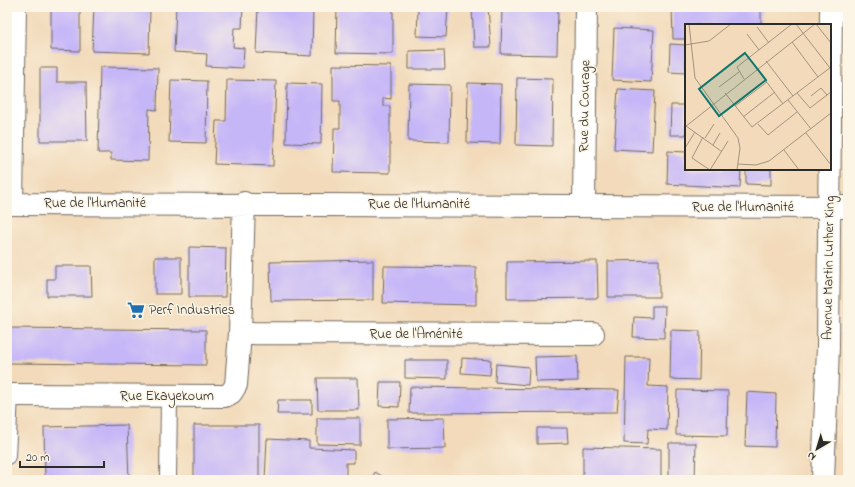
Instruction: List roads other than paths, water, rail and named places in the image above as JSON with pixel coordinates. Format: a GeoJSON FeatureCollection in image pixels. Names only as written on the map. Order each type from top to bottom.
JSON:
{"type":"FeatureCollection","features":[{"type":"Feature","properties":{"kind":"street"},"geometry":{"type":"LineString","coordinates":[[10,204],[15,7]]}},
{"type":"Feature","properties":{"kind":"street","name":"Rue du Courage"},"geometry":{"type":"LineString","coordinates":[[584,206],[586,7]]}},
{"type":"Feature","properties":{"kind":"street","name":"Avenue Martin Luther King"},"geometry":{"type":"LineString","coordinates":[[823,480],[828,347],[839,207],[831,7]]}},
{"type":"Feature","properties":{"kind":"street","name":"Rue de l'Humanité"},"geometry":{"type":"LineString","coordinates":[[10,204],[244,203],[839,207]]}},
{"type":"Feature","properties":{"kind":"street","name":"Rue Ekayekoum"},"geometry":{"type":"LineString","coordinates":[[9,395],[225,396],[231,393],[236,385],[240,333],[244,203]]}},
{"type":"Feature","properties":{"kind":"street","name":"Rue de l'Aménité"},"geometry":{"type":"LineString","coordinates":[[240,333],[593,334]]}},
{"type":"Feature","properties":{"kind":"lane"},"geometry":{"type":"LineString","coordinates":[[7,456],[9,395]]}},
{"type":"Feature","properties":{"kind":"lane"},"geometry":{"type":"LineString","coordinates":[[168,480],[170,396]]}},
{"type":"Feature","properties":{"kind":"place","name":"Perf Industries"},"geometry":{"type":"Point","coordinates":[136,310]}}]}
